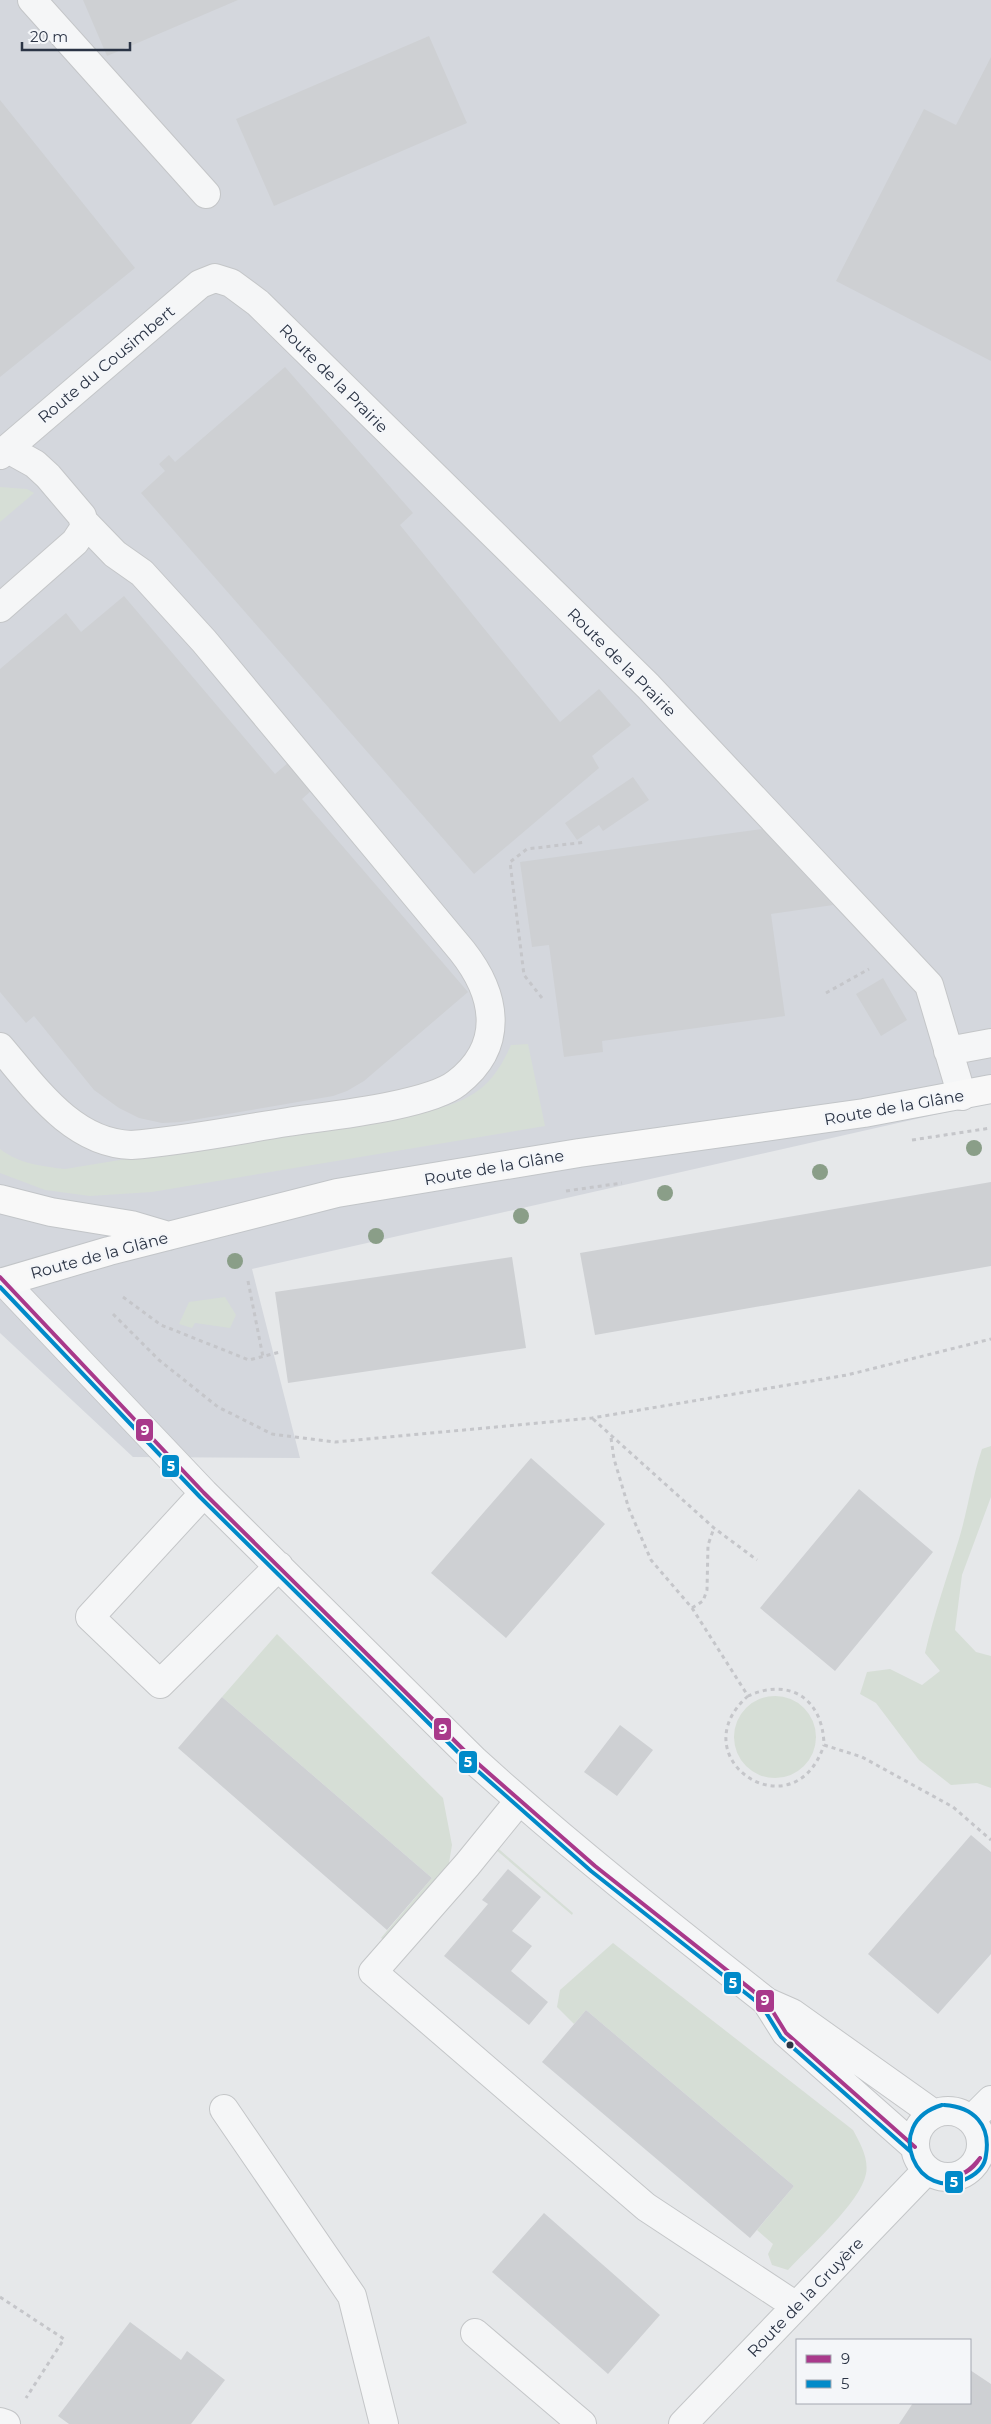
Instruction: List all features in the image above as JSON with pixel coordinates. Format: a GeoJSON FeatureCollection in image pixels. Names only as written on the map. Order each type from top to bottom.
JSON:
{"type":"FeatureCollection","features":[{"type":"Feature","properties":{"kind":"main road","name":"Route de la Glâne"},"geometry":{"type":"LineString","coordinates":[[1,1281],[71,1261],[337,1193],[579,1153],[864,1113],[991,1089]]}},
{"type":"Feature","properties":{"kind":"main road"},"geometry":{"type":"LineString","coordinates":[[0,1199],[51,1212],[131,1225],[168,1236]]}},
{"type":"Feature","properties":{"kind":"street"},"geometry":{"type":"LineString","coordinates":[[32,0],[206,194]]}},
{"type":"Feature","properties":{"kind":"street","name":"Route du Cousimbert"},"geometry":{"type":"LineString","coordinates":[[4,452],[200,284],[215,278]]}},
{"type":"Feature","properties":{"kind":"street","name":"Route de la Prairie"},"geometry":{"type":"LineString","coordinates":[[215,278],[231,283],[258,303],[641,679],[898,952],[929,986],[962,1096]]}},
{"type":"Feature","properties":{"kind":"street"},"geometry":{"type":"LineString","coordinates":[[0,1047],[57,1112],[100,1140],[114,1144],[131,1145],[385,1107],[443,1092],[457,1084],[480,1057],[490,1026],[489,998],[484,983],[462,950],[204,641],[142,573],[115,554],[85,523],[82,516],[48,476],[35,464],[4,452]]}},
{"type":"Feature","properties":{"kind":"street"},"geometry":{"type":"LineString","coordinates":[[0,608],[75,542],[85,527],[85,523]]}},
{"type":"Feature","properties":{"kind":"street"},"geometry":{"type":"LineString","coordinates":[[948,1051],[991,1043]]}},
{"type":"Feature","properties":{"kind":"street"},"geometry":{"type":"LineString","coordinates":[[1,1281],[204,1493],[475,1761],[519,1801],[595,1866],[767,2002],[792,2013],[934,2114]]}},
{"type":"Feature","properties":{"kind":"street"},"geometry":{"type":"LineString","coordinates":[[204,1493],[90,1617],[160,1684],[279,1566]]}},
{"type":"Feature","properties":{"kind":"street"},"geometry":{"type":"LineString","coordinates":[[519,1801],[467,1865],[373,1972],[646,2207],[796,2306]]}},
{"type":"Feature","properties":{"kind":"street"},"geometry":{"type":"LineString","coordinates":[[767,2002],[786,2033],[921,2159],[936,2176],[951,2177],[966,2173],[983,2173],[981,2137],[983,2107],[934,2114],[919,2128],[921,2159]]}},
{"type":"Feature","properties":{"kind":"street"},"geometry":{"type":"LineString","coordinates":[[224,2109],[352,2296],[384,2424]]}},
{"type":"Feature","properties":{"kind":"street","name":"Route de la Gruyère"},"geometry":{"type":"LineString","coordinates":[[683,2424],[796,2306],[921,2159]]}},
{"type":"Feature","properties":{"kind":"street"},"geometry":{"type":"LineString","coordinates":[[475,2332],[582,2424]]}},
{"type":"Feature","properties":{"kind":"street"},"geometry":{"type":"LineString","coordinates":[[0,2422],[6,2424]]}},
{"type":"Feature","properties":{"kind":"path"},"geometry":{"type":"LineString","coordinates":[[542,998],[524,975],[510,862],[527,849],[586,842]]}},
{"type":"Feature","properties":{"kind":"path"},"geometry":{"type":"LineString","coordinates":[[826,993],[898,952]]}},
{"type":"Feature","properties":{"kind":"path"},"geometry":{"type":"LineString","coordinates":[[903,1141],[991,1128]]}},
{"type":"Feature","properties":{"kind":"path"},"geometry":{"type":"LineString","coordinates":[[559,1192],[628,1182]]}},
{"type":"Feature","properties":{"kind":"path"},"geometry":{"type":"LineString","coordinates":[[248,1281],[263,1357]]}},
{"type":"Feature","properties":{"kind":"path"},"geometry":{"type":"LineString","coordinates":[[122,1297],[161,1325],[249,1360],[280,1352]]}},
{"type":"Feature","properties":{"kind":"path"},"geometry":{"type":"LineString","coordinates":[[113,1314],[158,1360],[218,1407],[272,1434],[335,1442],[592,1418],[847,1375],[991,1339]]}},
{"type":"Feature","properties":{"kind":"path"},"geometry":{"type":"LineString","coordinates":[[592,1418],[611,1438],[714,1528],[757,1560]]}},
{"type":"Feature","properties":{"kind":"path"},"geometry":{"type":"LineString","coordinates":[[611,1438],[614,1460],[629,1509],[651,1560],[692,1608],[748,1696]]}},
{"type":"Feature","properties":{"kind":"path"},"geometry":{"type":"LineString","coordinates":[[692,1608],[703,1601],[707,1590],[708,1545],[714,1528]]}},
{"type":"Feature","properties":{"kind":"path"},"geometry":{"type":"LineString","coordinates":[[771,1688],[779,1688],[795,1692],[808,1701],[818,1714],[823,1729],[824,1745],[818,1761],[808,1774],[795,1783],[779,1786],[763,1785],[748,1779],[736,1767],[728,1753],[725,1737],[728,1721],[736,1707],[748,1696],[771,1688]]}},
{"type":"Feature","properties":{"kind":"path"},"geometry":{"type":"LineString","coordinates":[[824,1745],[862,1756],[953,1807],[991,1840]]}},
{"type":"Feature","properties":{"kind":"path"},"geometry":{"type":"LineString","coordinates":[[0,2297],[64,2339],[24,2401]]}},
{"type":"Feature","properties":{"kind":"shaded area"},"geometry":{"type":"Polygon","coordinates":[[[0,0],[991,0],[991,1102],[252,1269],[300,1458],[133,1457],[0,1333],[0,0]]]}},
{"type":"Feature","properties":{"kind":"shaded area"},"geometry":{"type":"Polygon","coordinates":[[[0,487],[27,489],[34,493],[0,522],[0,487]]]}},
{"type":"Feature","properties":{"kind":"shaded area"},"geometry":{"type":"Polygon","coordinates":[[[528,1044],[545,1126],[152,1192],[90,1196],[45,1190],[0,1173],[0,1149],[23,1161],[65,1169],[447,1106],[470,1096],[487,1083],[500,1067],[511,1045],[528,1044]]]}},
{"type":"Feature","properties":{"kind":"shaded area"},"geometry":{"type":"Polygon","coordinates":[[[225,1297],[236,1315],[230,1328],[195,1323],[192,1328],[179,1324],[189,1302],[225,1297]]]}},
{"type":"Feature","properties":{"kind":"shaded area"},"geometry":{"type":"Polygon","coordinates":[[[991,1446],[991,1497],[962,1575],[955,1630],[976,1652],[991,1656],[991,1788],[977,1783],[951,1785],[919,1760],[876,1703],[860,1694],[867,1672],[890,1669],[922,1685],[940,1671],[925,1653],[962,1528],[982,1449],[991,1446]]]}},
{"type":"Feature","properties":{"kind":"shaded area"},"geometry":{"type":"Polygon","coordinates":[[[277,1634],[443,1798],[452,1845],[447,1875],[388,1943],[381,1938],[432,1878],[222,1697],[277,1634]]]}},
{"type":"Feature","properties":{"kind":"shaded area"},"geometry":{"type":"Polygon","coordinates":[[[775,1696],[791,1699],[804,1708],[813,1721],[816,1737],[813,1753],[804,1766],[791,1775],[775,1778],[759,1775],[746,1766],[737,1753],[734,1737],[737,1721],[746,1708],[759,1699],[775,1696]]]}},
{"type":"Feature","properties":{"kind":"shaded area"},"geometry":{"type":"Polygon","coordinates":[[[493,1844],[573,1913],[572,1915],[495,1849],[493,1844]]]}},
{"type":"Feature","properties":{"kind":"shaded area"},"geometry":{"type":"Polygon","coordinates":[[[613,1943],[853,2130],[856,2135],[863,2151],[867,2168],[862,2186],[844,2211],[788,2270],[772,2265],[768,2254],[773,2244],[757,2230],[794,2186],[586,2010],[574,2024],[557,2007],[560,1990],[613,1943]]]}},
{"type":"Feature","properties":{"kind":"building"},"geometry":{"type":"Polygon","coordinates":[[[83,0],[238,0],[107,56],[83,0]]]}},
{"type":"Feature","properties":{"kind":"building"},"geometry":{"type":"Polygon","coordinates":[[[429,36],[467,123],[274,206],[236,119],[429,36]]]}},
{"type":"Feature","properties":{"kind":"building"},"geometry":{"type":"Polygon","coordinates":[[[991,57],[991,361],[836,281],[924,109],[956,125],[991,57]]]}},
{"type":"Feature","properties":{"kind":"building"},"geometry":{"type":"Polygon","coordinates":[[[0,100],[135,268],[0,377],[0,100]]]}},
{"type":"Feature","properties":{"kind":"building"},"geometry":{"type":"Polygon","coordinates":[[[285,367],[413,513],[400,525],[560,722],[599,689],[631,725],[592,756],[599,768],[474,874],[141,493],[165,471],[159,464],[169,455],[175,462],[285,367]]]}},
{"type":"Feature","properties":{"kind":"building"},"geometry":{"type":"Polygon","coordinates":[[[124,596],[275,774],[289,762],[313,789],[302,799],[468,992],[364,1081],[347,1091],[333,1096],[181,1122],[162,1123],[139,1118],[119,1108],[94,1090],[34,1016],[26,1023],[0,992],[0,669],[66,613],[81,632],[124,596]]]}},
{"type":"Feature","properties":{"kind":"building"},"geometry":{"type":"Polygon","coordinates":[[[633,777],[649,800],[603,831],[599,825],[577,840],[565,823],[633,777]]]}},
{"type":"Feature","properties":{"kind":"building"},"geometry":{"type":"Polygon","coordinates":[[[762,829],[833,905],[771,914],[785,1016],[602,1041],[603,1052],[564,1057],[549,945],[532,947],[520,862],[762,829]]]}},
{"type":"Feature","properties":{"kind":"building"},"geometry":{"type":"Polygon","coordinates":[[[883,978],[907,1020],[881,1036],[856,994],[883,978]]]}},
{"type":"Feature","properties":{"kind":"building"},"geometry":{"type":"Polygon","coordinates":[[[991,1182],[991,1266],[595,1335],[580,1253],[991,1182]]]}},
{"type":"Feature","properties":{"kind":"building"},"geometry":{"type":"Polygon","coordinates":[[[512,1257],[526,1348],[288,1383],[275,1292],[512,1257]]]}},
{"type":"Feature","properties":{"kind":"building"},"geometry":{"type":"Polygon","coordinates":[[[531,1458],[605,1524],[506,1638],[431,1573],[531,1458]]]}},
{"type":"Feature","properties":{"kind":"building"},"geometry":{"type":"Polygon","coordinates":[[[859,1489],[933,1552],[835,1671],[760,1608],[859,1489]]]}},
{"type":"Feature","properties":{"kind":"building"},"geometry":{"type":"Polygon","coordinates":[[[222,1697],[432,1878],[387,1930],[178,1748],[222,1697]]]}},
{"type":"Feature","properties":{"kind":"building"},"geometry":{"type":"Polygon","coordinates":[[[620,1725],[653,1750],[617,1796],[584,1772],[620,1725]]]}},
{"type":"Feature","properties":{"kind":"building"},"geometry":{"type":"Polygon","coordinates":[[[971,1835],[991,1852],[991,1954],[938,2014],[868,1954],[971,1835]]]}},
{"type":"Feature","properties":{"kind":"building"},"geometry":{"type":"Polygon","coordinates":[[[508,1869],[541,1897],[512,1931],[532,1946],[511,1971],[548,2002],[529,2025],[444,1956],[488,1904],[482,1900],[508,1869]]]}},
{"type":"Feature","properties":{"kind":"building"},"geometry":{"type":"Polygon","coordinates":[[[586,2010],[794,2186],[750,2238],[542,2062],[586,2010]]]}},
{"type":"Feature","properties":{"kind":"building"},"geometry":{"type":"Polygon","coordinates":[[[544,2213],[660,2315],[608,2374],[492,2272],[544,2213]]]}},
{"type":"Feature","properties":{"kind":"building"},"geometry":{"type":"Polygon","coordinates":[[[130,2322],[181,2360],[187,2351],[225,2380],[191,2424],[69,2424],[58,2416],[130,2322]]]}},
{"type":"Feature","properties":{"kind":"building"},"geometry":{"type":"Polygon","coordinates":[[[971,2371],[991,2384],[991,2424],[899,2424],[912,2404],[971,2404],[971,2371]]]}},
{"type":"Feature","properties":{"kind":"transit line","name":"9"},"geometry":{"type":"LineString","coordinates":[[0,1277],[204,1493],[475,1761],[595,1866],[767,2002],[786,2033],[915,2147]]}},
{"type":"Feature","properties":{"kind":"transit line","name":"5"},"geometry":{"type":"LineString","coordinates":[[0,1287],[200,1497],[471,1765],[591,1871],[762,2006],[781,2037],[911,2152]]}},
{"type":"Feature","properties":{"kind":"transit line","name":"5"},"geometry":{"type":"LineString","coordinates":[[942,2105],[923,2114],[913,2128],[910,2143],[913,2159],[921,2172],[934,2181],[950,2184],[968,2178],[980,2169],[984,2163],[987,2144],[983,2127],[972,2114],[955,2106],[944,2105]]}},
{"type":"Feature","properties":{"kind":"transit line","name":"9"},"geometry":{"type":"LineString","coordinates":[[947,2177],[966,2172],[980,2158]]}},
{"type":"Feature","properties":{"kind":"transit line","name":"9"},"geometry":{"type":"LineString","coordinates":[[947,2177],[966,2172],[980,2158]]}}]}
